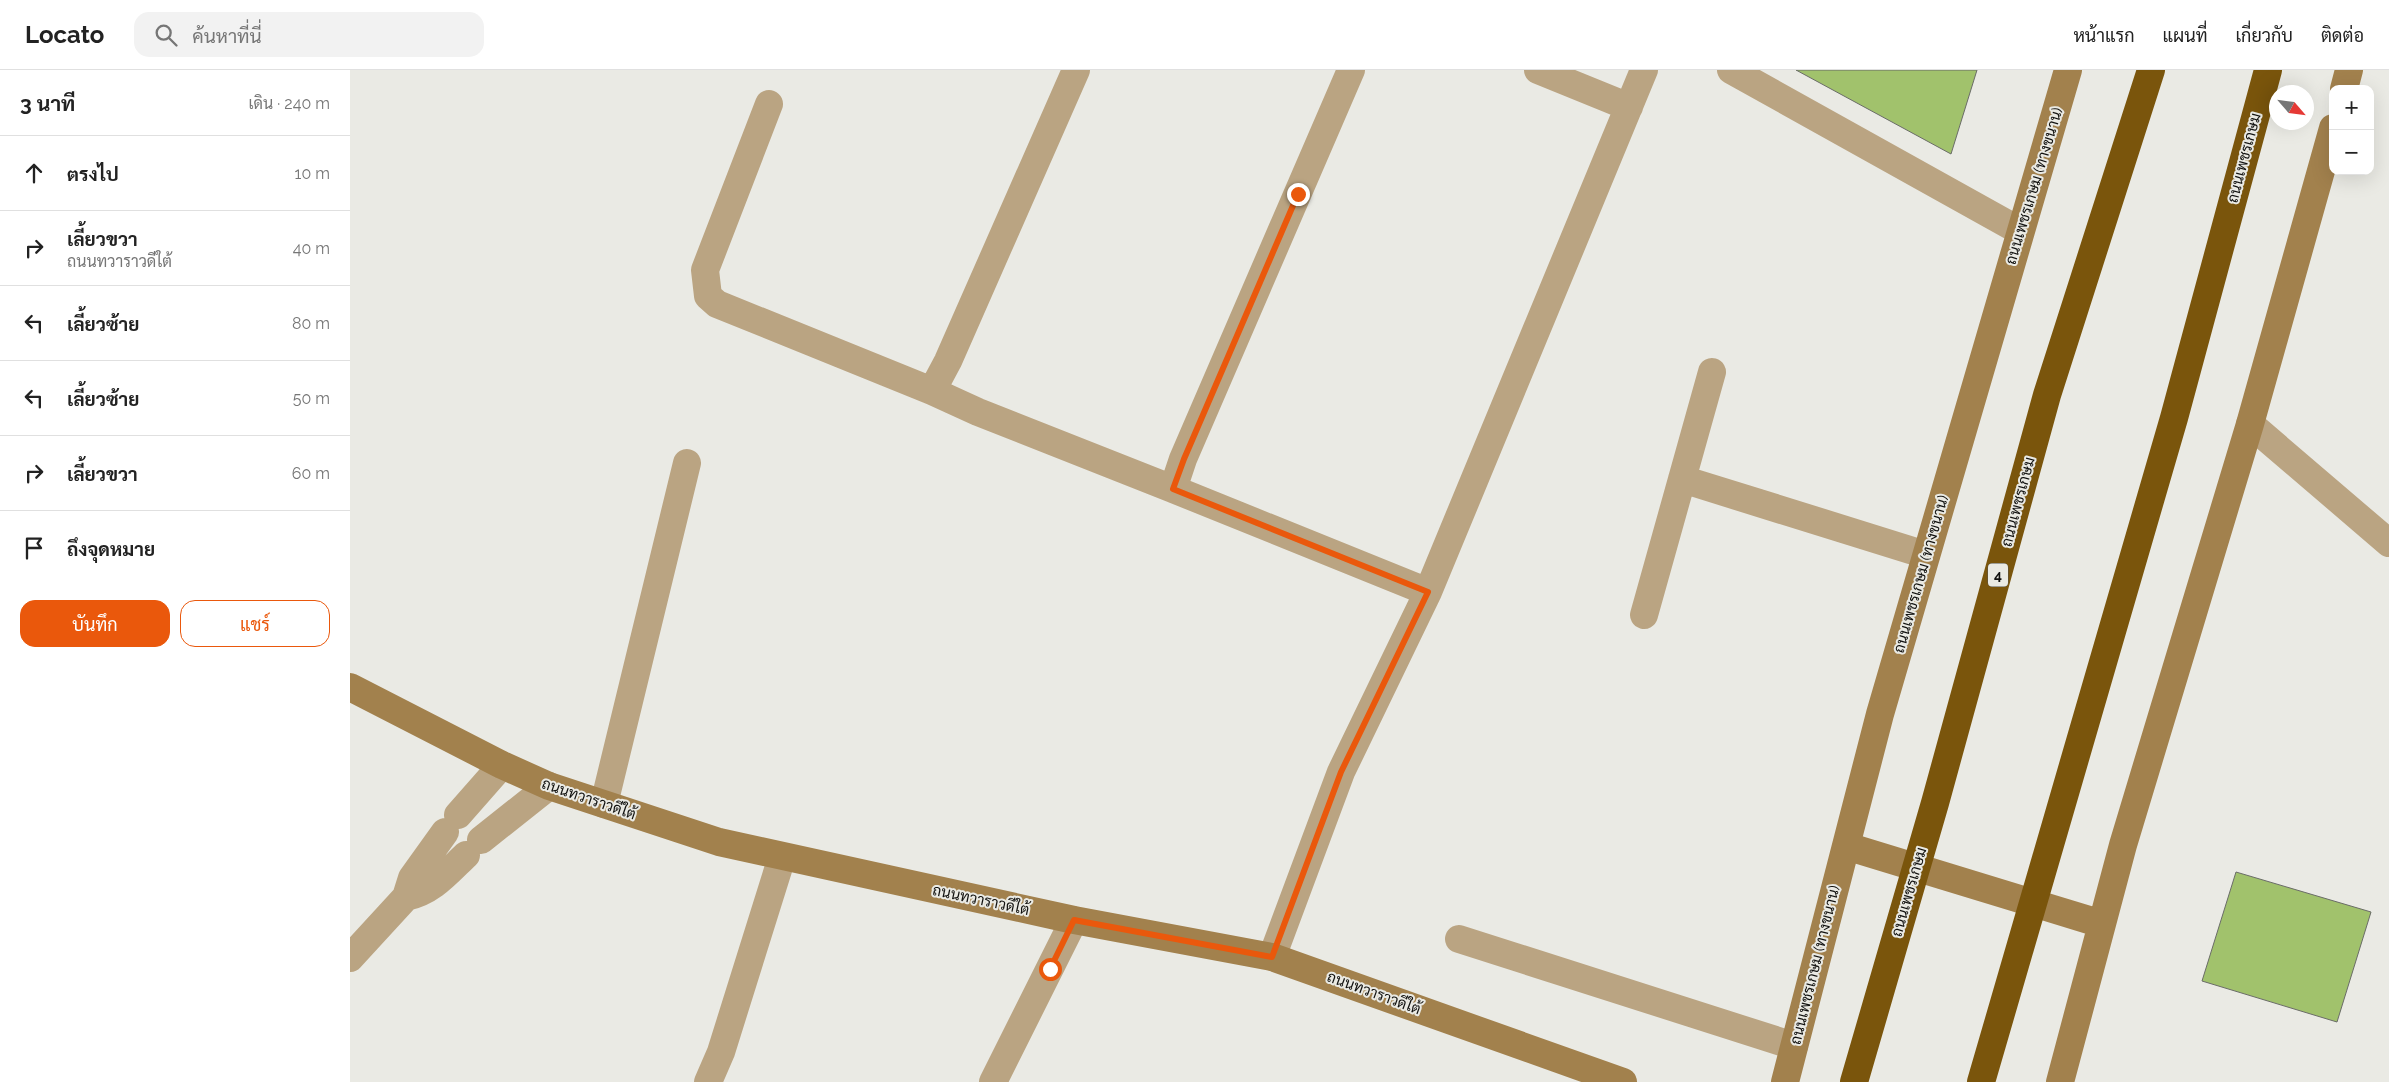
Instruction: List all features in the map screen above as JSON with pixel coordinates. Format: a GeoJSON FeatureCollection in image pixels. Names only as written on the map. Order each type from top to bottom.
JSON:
{"type":"FeatureCollection","features":[{"type":"Feature","properties":{"kind":"highway","name":"ถนนเพชรเกษม"},"geometry":{"type":"LineString","coordinates":[[1854,1082],[1934,803],[2047,395],[2151,70]]}},
{"type":"Feature","properties":{"kind":"highway","name":"ถนนเพชรเกษม"},"geometry":{"type":"LineString","coordinates":[[1981,1082],[2174,418],[2268,70]]}},
{"type":"Feature","properties":{"kind":"main road","name":"ถนนเพชรเกษม (ทางขนาน)"},"geometry":{"type":"LineString","coordinates":[[1785,1082],[1880,714],[2068,70]]}},
{"type":"Feature","properties":{"kind":"main road"},"geometry":{"type":"LineString","coordinates":[[2345,85],[2349,70]]}},
{"type":"Feature","properties":{"kind":"main road"},"geometry":{"type":"LineString","coordinates":[[2060,1082],[2123,845],[2250,424],[2332,130]]}},
{"type":"Feature","properties":{"kind":"main road","name":"ถนนทวาราวดีใต้"},"geometry":{"type":"LineString","coordinates":[[350,687],[502,765],[549,786],[718,842],[1074,920],[1272,957],[1622,1082]]}},
{"type":"Feature","properties":{"kind":"main road"},"geometry":{"type":"LineString","coordinates":[[1846,846],[2102,924]]}},
{"type":"Feature","properties":{"kind":"street"},"geometry":{"type":"LineString","coordinates":[[932,391],[964,326],[1076,70]]}},
{"type":"Feature","properties":{"kind":"street"},"geometry":{"type":"LineString","coordinates":[[1173,489],[1187,450],[1352,70]]}},
{"type":"Feature","properties":{"kind":"street"},"geometry":{"type":"LineString","coordinates":[[1538,70],[1629,107]]}},
{"type":"Feature","properties":{"kind":"street"},"geometry":{"type":"LineString","coordinates":[[1272,957],[1341,772],[1428,592],[1644,70]]}},
{"type":"Feature","properties":{"kind":"street"},"geometry":{"type":"LineString","coordinates":[[1731,70],[2020,231]]}},
{"type":"Feature","properties":{"kind":"street"},"geometry":{"type":"LineString","coordinates":[[769,104],[706,270],[708,296],[717,304],[932,391],[978,412],[1428,592]]}},
{"type":"Feature","properties":{"kind":"street"},"geometry":{"type":"LineString","coordinates":[[1644,615],[1712,372]]}},
{"type":"Feature","properties":{"kind":"street"},"geometry":{"type":"LineString","coordinates":[[2250,424],[2389,544]]}},
{"type":"Feature","properties":{"kind":"street"},"geometry":{"type":"LineString","coordinates":[[604,804],[687,463]]}},
{"type":"Feature","properties":{"kind":"street"},"geometry":{"type":"LineString","coordinates":[[1682,479],[1926,555]]}},
{"type":"Feature","properties":{"kind":"street"},"geometry":{"type":"LineString","coordinates":[[350,958],[406,897],[412,878],[451,823],[502,765]]}},
{"type":"Feature","properties":{"kind":"street"},"geometry":{"type":"LineString","coordinates":[[406,897],[421,894],[436,883],[474,847],[549,786]]}},
{"type":"Feature","properties":{"kind":"street"},"geometry":{"type":"LineString","coordinates":[[708,1082],[721,1052],[782,857]]}},
{"type":"Feature","properties":{"kind":"street"},"geometry":{"type":"LineString","coordinates":[[992,1082],[1074,920]]}},
{"type":"Feature","properties":{"kind":"street"},"geometry":{"type":"LineString","coordinates":[[1459,939],[1794,1046]]}},
{"type":"Feature","properties":{"kind":"building"},"geometry":{"type":"Polygon","coordinates":[[[1796,70],[1977,70],[1951,154],[1796,70]]]}},
{"type":"Feature","properties":{"kind":"building"},"geometry":{"type":"Polygon","coordinates":[[[2236,872],[2371,912],[2337,1022],[2202,981],[2236,872]]]}},
{"type":"Feature","properties":{"kind":"route"},"geometry":{"type":"LineString","coordinates":[[1050,969],[1074,920],[1272,957],[1341,772],[1428,592],[1173,489],[1184,459],[1298,194]]}}]}
